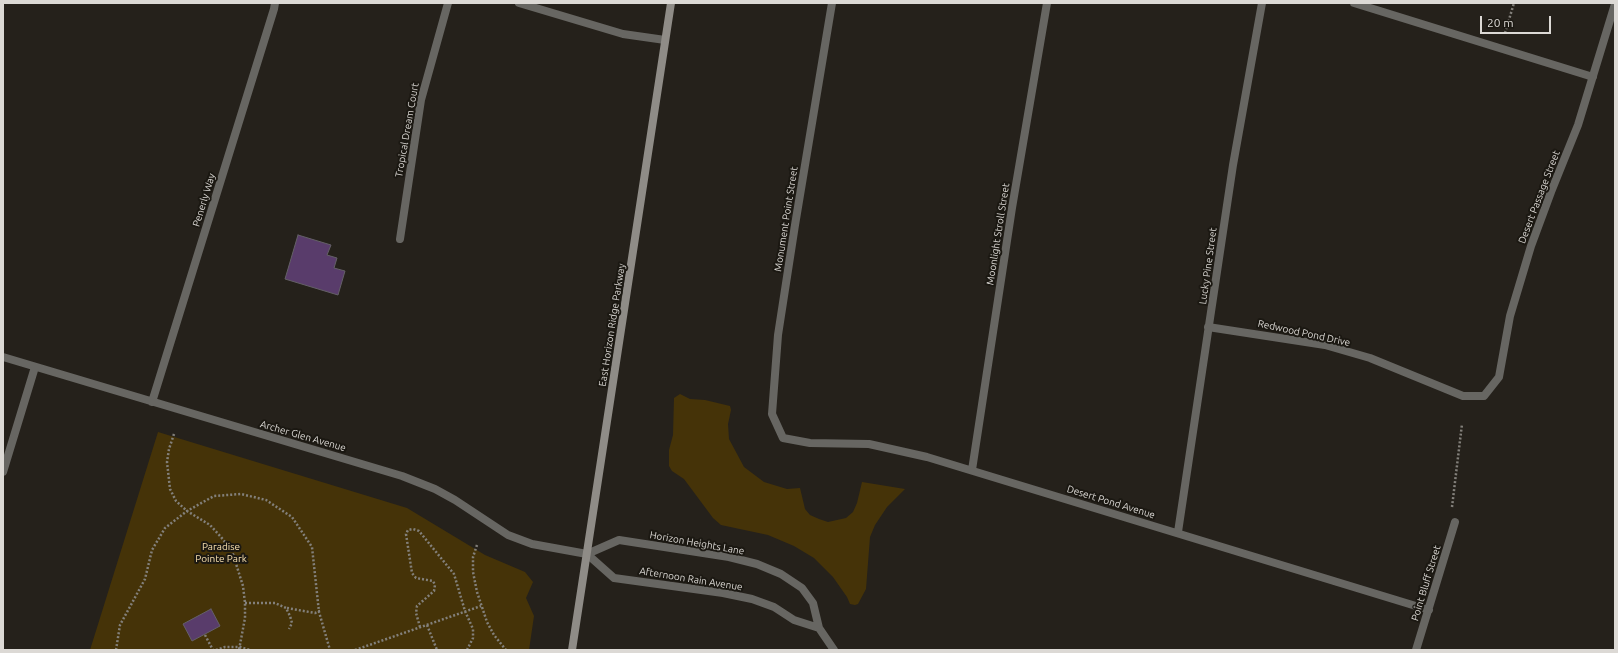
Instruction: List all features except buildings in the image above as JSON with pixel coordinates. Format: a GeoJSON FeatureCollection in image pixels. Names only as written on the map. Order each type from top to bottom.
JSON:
{"type":"FeatureCollection","features":[{"type":"Feature","properties":{"kind":"street","name":"Penerly Way"},"geometry":{"type":"LineString","coordinates":[[152,402],[274,9],[274,3]]}},
{"type":"Feature","properties":{"kind":"street","name":"Tropical Dream Court"},"geometry":{"type":"LineString","coordinates":[[400,239],[421,100],[448,3]]}},
{"type":"Feature","properties":{"kind":"street"},"geometry":{"type":"LineString","coordinates":[[519,3],[623,34],[665,40]]}},
{"type":"Feature","properties":{"kind":"street","name":"East Horizon Ridge Parkway"},"geometry":{"type":"LineString","coordinates":[[572,650],[671,3]]}},
{"type":"Feature","properties":{"kind":"street","name":"Monument Point Street"},"geometry":{"type":"LineString","coordinates":[[782,438],[772,414],[778,335],[832,3]]}},
{"type":"Feature","properties":{"kind":"street","name":"Moonlight Stroll Street"},"geometry":{"type":"LineString","coordinates":[[972,470],[1011,216],[1047,3]]}},
{"type":"Feature","properties":{"kind":"street","name":"Lucky Pine Street"},"geometry":{"type":"LineString","coordinates":[[1178,532],[1233,165],[1262,3]]}},
{"type":"Feature","properties":{"kind":"street"},"geometry":{"type":"LineString","coordinates":[[1354,3],[1593,77]]}},
{"type":"Feature","properties":{"kind":"street","name":"Desert Passage Street"},"geometry":{"type":"LineString","coordinates":[[1484,396],[1499,377],[1510,316],[1531,246],[1578,126],[1615,4]]}},
{"type":"Feature","properties":{"kind":"street","name":"Redwood Pond Drive"},"geometry":{"type":"LineString","coordinates":[[1208,327],[1325,345],[1370,358],[1463,396],[1484,396]]}},
{"type":"Feature","properties":{"kind":"street","name":"Archer Glen Avenue"},"geometry":{"type":"LineString","coordinates":[[3,357],[402,476],[435,489],[455,500],[508,535],[532,544],[587,554]]}},
{"type":"Feature","properties":{"kind":"street"},"geometry":{"type":"LineString","coordinates":[[3,472],[35,366]]}},
{"type":"Feature","properties":{"kind":"street","name":"Desert Pond Avenue"},"geometry":{"type":"LineString","coordinates":[[782,438],[810,443],[869,444],[894,448],[1178,532],[1428,610]]}},
{"type":"Feature","properties":{"kind":"street","name":"Point Bluff Street"},"geometry":{"type":"LineString","coordinates":[[1416,650],[1455,522]]}},
{"type":"Feature","properties":{"kind":"street","name":"Horizon Heights Lane"},"geometry":{"type":"LineString","coordinates":[[587,554],[619,540],[729,557],[757,564],[781,574],[802,588],[813,603],[819,628],[834,650]]}},
{"type":"Feature","properties":{"kind":"street","name":"Afternoon Rain Avenue"},"geometry":{"type":"LineString","coordinates":[[587,554],[614,578],[723,593],[752,599],[774,607],[794,620],[819,628]]}},
{"type":"Feature","properties":{"kind":"path"},"geometry":{"type":"LineString","coordinates":[[1505,36],[1514,3]]}},
{"type":"Feature","properties":{"kind":"path"},"geometry":{"type":"LineString","coordinates":[[1451,511],[1462,424]]}},
{"type":"Feature","properties":{"kind":"path"},"geometry":{"type":"LineString","coordinates":[[174,434],[168,449],[168,476],[170,489],[176,500],[187,510],[210,525],[232,551],[243,586],[245,603],[240,648]]}},
{"type":"Feature","properties":{"kind":"path"},"geometry":{"type":"LineString","coordinates":[[116,650],[120,625],[145,579],[152,550],[166,528],[187,510],[214,496],[241,494],[266,500],[292,517],[312,547],[320,611],[330,650]]}},
{"type":"Feature","properties":{"kind":"path"},"geometry":{"type":"LineString","coordinates":[[420,627],[416,613],[417,606],[434,591],[435,585],[432,580],[416,578],[412,573],[406,534],[408,530],[419,531],[454,574],[465,611],[473,629],[473,638],[467,650]]}},
{"type":"Feature","properties":{"kind":"path"},"geometry":{"type":"LineString","coordinates":[[477,545],[473,557],[473,572],[481,606],[494,635],[506,650]]}},
{"type":"Feature","properties":{"kind":"path"},"geometry":{"type":"LineString","coordinates":[[245,603],[275,603],[286,608],[315,613],[320,611]]}},
{"type":"Feature","properties":{"kind":"path"},"geometry":{"type":"LineString","coordinates":[[355,650],[481,606]]}},
{"type":"Feature","properties":{"kind":"path"},"geometry":{"type":"LineString","coordinates":[[286,608],[292,623],[288,629]]}},
{"type":"Feature","properties":{"kind":"path"},"geometry":{"type":"LineString","coordinates":[[427,625],[437,650]]}},
{"type":"Feature","properties":{"kind":"path"},"geometry":{"type":"LineString","coordinates":[[205,635],[215,650],[225,647],[250,650]]}},
{"type":"Feature","properties":{"kind":"green space"},"geometry":{"type":"Polygon","coordinates":[[[680,394],[690,399],[705,400],[730,406],[731,410],[728,424],[729,439],[744,467],[764,482],[787,489],[800,488],[805,509],[810,515],[819,519],[828,522],[846,518],[853,512],[857,503],[862,482],[905,489],[887,507],[875,525],[870,537],[866,589],[858,604],[850,604],[833,577],[814,558],[794,546],[768,535],[721,525],[713,518],[684,479],[672,471],[669,466],[669,450],[673,435],[674,398],[680,394]]]}},
{"type":"Feature","properties":{"kind":"green space","name":"Paradise Pointe Park"},"geometry":{"type":"Polygon","coordinates":[[[158,432],[407,508],[485,555],[525,572],[533,582],[526,598],[534,616],[529,650],[90,650],[158,432]]]}}]}
